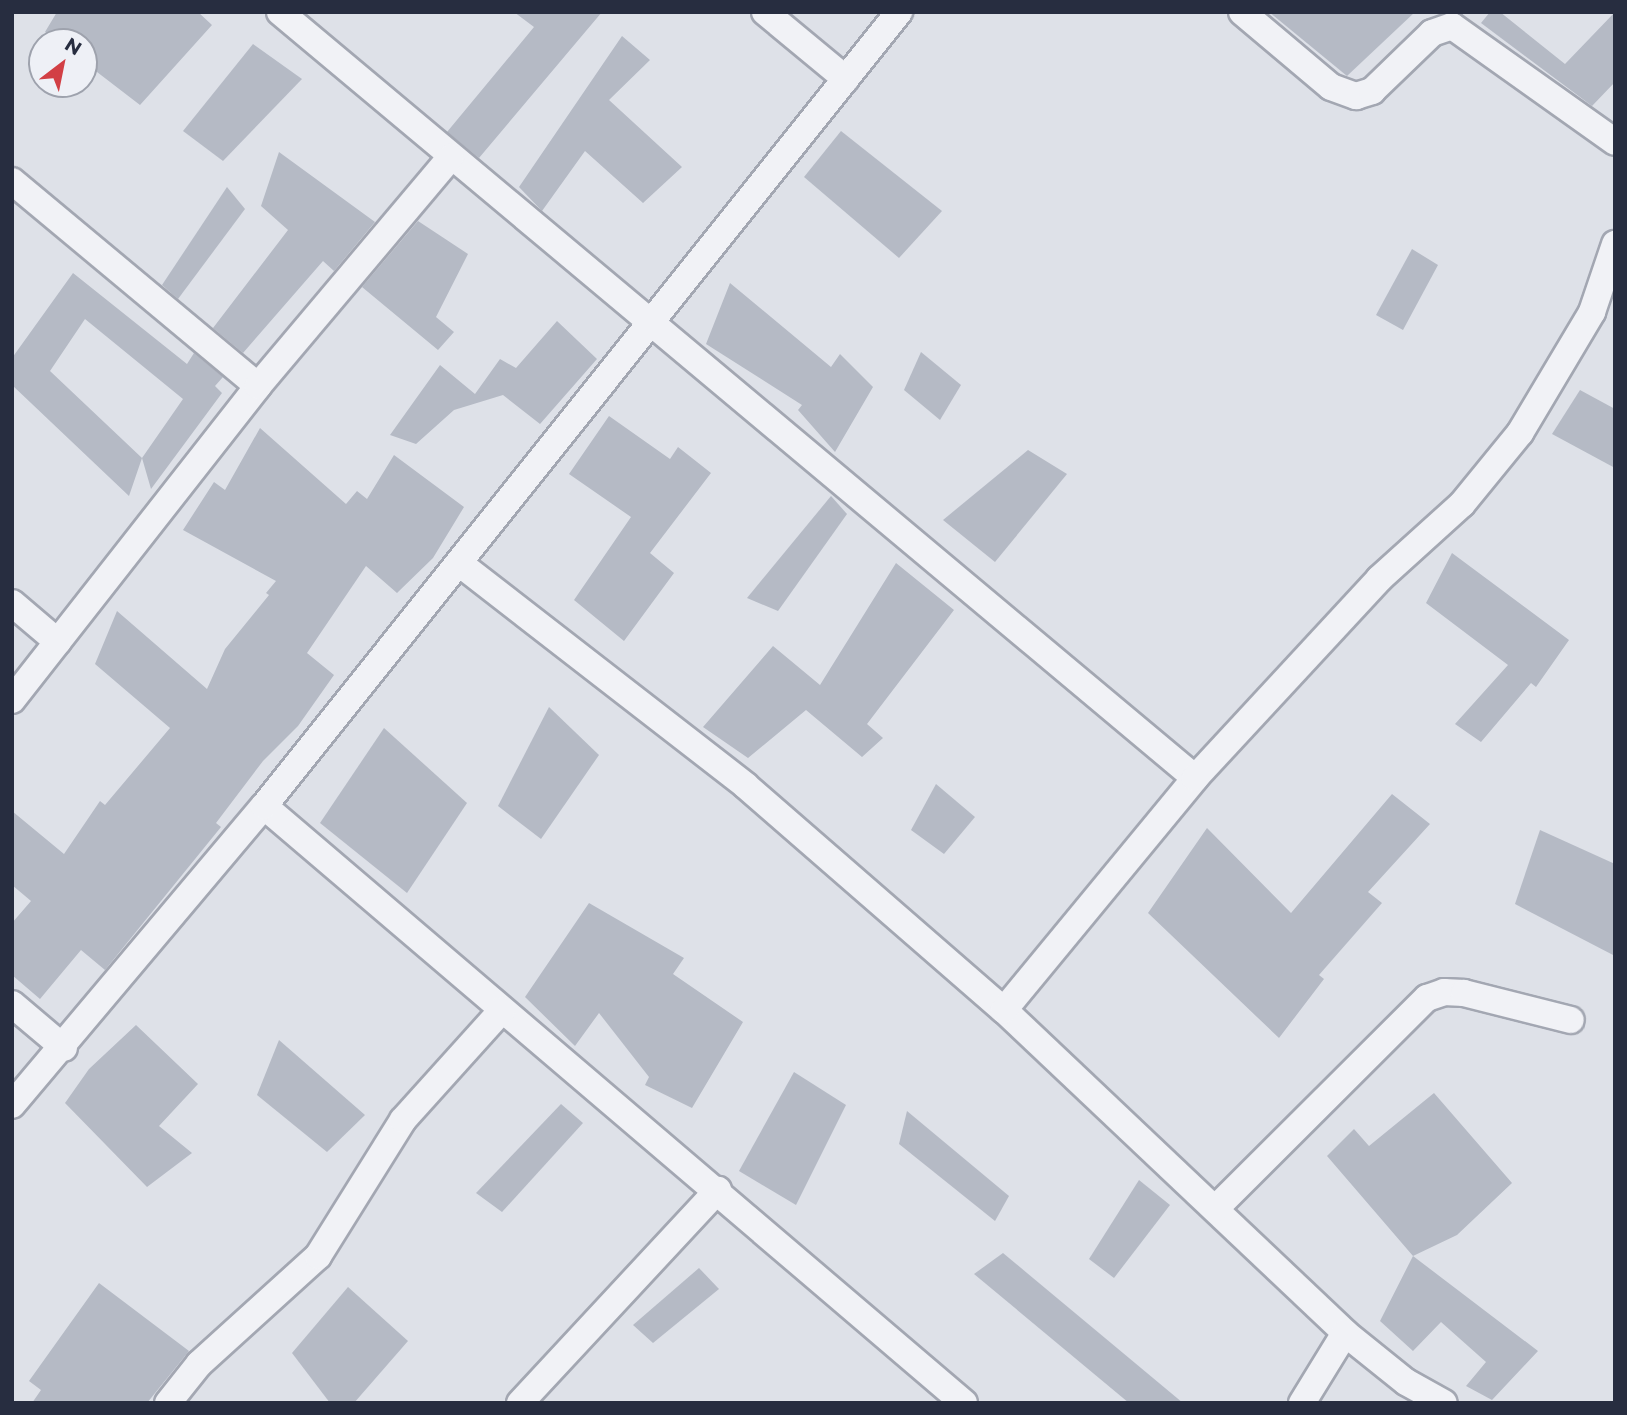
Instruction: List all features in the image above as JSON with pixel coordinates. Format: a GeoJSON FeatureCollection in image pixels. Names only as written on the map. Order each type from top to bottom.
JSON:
{"type":"FeatureCollection","features":[{"type":"Feature","properties":{"kind":"street"},"geometry":{"type":"LineString","coordinates":[[280,12],[1195,778]]}},
{"type":"Feature","properties":{"kind":"street"},"geometry":{"type":"LineString","coordinates":[[765,12],[846,79]]}},
{"type":"Feature","properties":{"kind":"street"},"geometry":{"type":"LineString","coordinates":[[12,1105],[64,1048],[264,806],[899,12]]}},
{"type":"Feature","properties":{"kind":"street"},"geometry":{"type":"LineString","coordinates":[[1242,12],[1331,87],[1356,96],[1372,91],[1432,33],[1452,26],[1615,142]]}},
{"type":"Feature","properties":{"kind":"street"},"geometry":{"type":"LineString","coordinates":[[12,701],[258,386],[451,156]]}},
{"type":"Feature","properties":{"kind":"street"},"geometry":{"type":"LineString","coordinates":[[12,181],[258,386]]}},
{"type":"Feature","properties":{"kind":"street"},"geometry":{"type":"LineString","coordinates":[[1004,1010],[1195,778],[1379,579],[1462,505],[1520,433],[1592,312],[1615,244]]}},
{"type":"Feature","properties":{"kind":"street"},"geometry":{"type":"LineString","coordinates":[[459,563],[746,786],[1004,1010],[1345,1333],[1406,1382],[1444,1403]]}},
{"type":"Feature","properties":{"kind":"street"},"geometry":{"type":"LineString","coordinates":[[12,603],[58,642]]}},
{"type":"Feature","properties":{"kind":"street"},"geometry":{"type":"LineString","coordinates":[[264,806],[718,1190],[964,1403]]}},
{"type":"Feature","properties":{"kind":"street"},"geometry":{"type":"LineString","coordinates":[[1216,1208],[1427,998],[1464,993],[1571,1020]]}},
{"type":"Feature","properties":{"kind":"street"},"geometry":{"type":"LineString","coordinates":[[12,1004],[64,1048]]}},
{"type":"Feature","properties":{"kind":"street"},"geometry":{"type":"LineString","coordinates":[[168,1403],[199,1364],[318,1256],[403,1120],[502,1010]]}},
{"type":"Feature","properties":{"kind":"street"},"geometry":{"type":"LineString","coordinates":[[524,1401],[718,1190]]}},
{"type":"Feature","properties":{"kind":"street"},"geometry":{"type":"LineString","coordinates":[[1302,1403],[1345,1333]]}},
{"type":"Feature","properties":{"kind":"building"},"geometry":{"type":"Polygon","coordinates":[[[57,12],[198,12],[212,25],[140,105],[98,73],[98,28],[47,28],[57,12]]]}},
{"type":"Feature","properties":{"kind":"building"},"geometry":{"type":"Polygon","coordinates":[[[514,12],[602,12],[479,158],[447,132],[534,27],[514,12]]]}},
{"type":"Feature","properties":{"kind":"building"},"geometry":{"type":"Polygon","coordinates":[[[1269,12],[1415,12],[1347,76],[1269,12]]]}},
{"type":"Feature","properties":{"kind":"building"},"geometry":{"type":"Polygon","coordinates":[[[1490,12],[1500,12],[1565,64],[1615,12],[1615,82],[1592,106],[1481,23],[1490,12]]]}},
{"type":"Feature","properties":{"kind":"building"},"geometry":{"type":"Polygon","coordinates":[[[622,36],[650,60],[609,100],[682,167],[643,203],[585,151],[542,211],[519,187],[622,36]]]}},
{"type":"Feature","properties":{"kind":"building"},"geometry":{"type":"Polygon","coordinates":[[[253,44],[302,79],[223,161],[183,131],[253,44]]]}},
{"type":"Feature","properties":{"kind":"building"},"geometry":{"type":"Polygon","coordinates":[[[841,131],[942,211],[899,258],[804,177],[841,131]]]}},
{"type":"Feature","properties":{"kind":"building"},"geometry":{"type":"Polygon","coordinates":[[[279,152],[375,222],[334,271],[323,261],[243,353],[213,328],[288,230],[261,206],[279,152]]]}},
{"type":"Feature","properties":{"kind":"building"},"geometry":{"type":"Polygon","coordinates":[[[227,187],[245,209],[178,299],[162,285],[227,187]]]}},
{"type":"Feature","properties":{"kind":"building"},"geometry":{"type":"Polygon","coordinates":[[[418,221],[468,254],[436,317],[454,332],[438,350],[362,287],[418,221]]]}},
{"type":"Feature","properties":{"kind":"building"},"geometry":{"type":"Polygon","coordinates":[[[1412,249],[1438,265],[1403,330],[1376,315],[1412,249]]]}},
{"type":"Feature","properties":{"kind":"building"},"geometry":{"type":"Polygon","coordinates":[[[73,273],[187,364],[194,353],[223,377],[215,386],[222,393],[151,489],[142,458],[129,496],[12,385],[12,358],[73,273]],[[85,319],[50,371],[142,458],[183,399],[85,319]]]}},
{"type":"Feature","properties":{"kind":"building"},"geometry":{"type":"Polygon","coordinates":[[[730,283],[831,367],[840,354],[873,387],[835,452],[798,410],[802,405],[706,344],[730,283]]]}},
{"type":"Feature","properties":{"kind":"building"},"geometry":{"type":"Polygon","coordinates":[[[557,321],[597,359],[540,424],[503,395],[454,410],[416,444],[390,435],[440,365],[475,394],[500,359],[516,368],[557,321]]]}},
{"type":"Feature","properties":{"kind":"building"},"geometry":{"type":"Polygon","coordinates":[[[921,352],[961,385],[940,420],[904,390],[921,352]]]}},
{"type":"Feature","properties":{"kind":"building"},"geometry":{"type":"Polygon","coordinates":[[[1580,390],[1615,409],[1615,468],[1552,434],[1580,390]]]}},
{"type":"Feature","properties":{"kind":"building"},"geometry":{"type":"Polygon","coordinates":[[[609,416],[670,459],[678,447],[711,473],[650,553],[674,573],[624,641],[574,600],[631,517],[569,474],[609,416]]]}},
{"type":"Feature","properties":{"kind":"building"},"geometry":{"type":"Polygon","coordinates":[[[260,428],[346,504],[357,491],[367,499],[394,455],[464,507],[433,558],[397,593],[366,566],[307,653],[334,675],[298,726],[263,761],[216,823],[221,827],[105,970],[81,950],[40,999],[12,975],[12,923],[31,901],[12,885],[12,811],[64,854],[100,801],[105,805],[170,728],[95,664],[117,611],[207,689],[225,649],[269,595],[266,593],[276,581],[183,530],[214,482],[225,490],[260,428]]]}},
{"type":"Feature","properties":{"kind":"building"},"geometry":{"type":"Polygon","coordinates":[[[1028,450],[1067,474],[995,562],[943,520],[1028,450]]]}},
{"type":"Feature","properties":{"kind":"building"},"geometry":{"type":"Polygon","coordinates":[[[831,496],[847,514],[778,611],[747,598],[831,496]]]}},
{"type":"Feature","properties":{"kind":"building"},"geometry":{"type":"Polygon","coordinates":[[[1452,553],[1569,640],[1536,687],[1531,683],[1481,742],[1455,724],[1508,665],[1426,603],[1452,553]]]}},
{"type":"Feature","properties":{"kind":"building"},"geometry":{"type":"Polygon","coordinates":[[[896,563],[954,610],[867,724],[883,738],[862,757],[806,710],[748,758],[703,727],[773,646],[820,685],[896,563]]]}},
{"type":"Feature","properties":{"kind":"building"},"geometry":{"type":"Polygon","coordinates":[[[549,707],[599,755],[541,839],[498,806],[549,707]]]}},
{"type":"Feature","properties":{"kind":"building"},"geometry":{"type":"Polygon","coordinates":[[[384,728],[467,803],[407,893],[320,823],[384,728]]]}},
{"type":"Feature","properties":{"kind":"building"},"geometry":{"type":"Polygon","coordinates":[[[936,784],[975,817],[944,854],[911,830],[936,784]]]}},
{"type":"Feature","properties":{"kind":"building"},"geometry":{"type":"Polygon","coordinates":[[[1392,794],[1430,824],[1368,892],[1382,903],[1319,975],[1324,979],[1279,1038],[1148,913],[1207,828],[1291,913],[1392,794]]]}},
{"type":"Feature","properties":{"kind":"building"},"geometry":{"type":"Polygon","coordinates":[[[1540,830],[1615,864],[1615,956],[1515,904],[1540,830]]]}},
{"type":"Feature","properties":{"kind":"building"},"geometry":{"type":"Polygon","coordinates":[[[589,903],[684,958],[673,974],[743,1022],[692,1108],[645,1085],[649,1077],[599,1013],[575,1046],[525,997],[589,903]]]}},
{"type":"Feature","properties":{"kind":"building"},"geometry":{"type":"Polygon","coordinates":[[[136,1025],[198,1084],[159,1126],[192,1153],[147,1187],[65,1103],[89,1069],[136,1025]]]}},
{"type":"Feature","properties":{"kind":"building"},"geometry":{"type":"Polygon","coordinates":[[[279,1040],[365,1115],[327,1152],[257,1095],[279,1040]]]}},
{"type":"Feature","properties":{"kind":"building"},"geometry":{"type":"Polygon","coordinates":[[[794,1072],[846,1105],[796,1205],[739,1171],[794,1072]]]}},
{"type":"Feature","properties":{"kind":"building"},"geometry":{"type":"Polygon","coordinates":[[[1434,1093],[1512,1183],[1457,1235],[1413,1256],[1327,1156],[1354,1129],[1369,1146],[1434,1093]]]}},
{"type":"Feature","properties":{"kind":"building"},"geometry":{"type":"Polygon","coordinates":[[[561,1104],[583,1123],[502,1212],[476,1193],[561,1104]]]}},
{"type":"Feature","properties":{"kind":"building"},"geometry":{"type":"Polygon","coordinates":[[[907,1111],[1009,1196],[995,1221],[899,1144],[907,1111]]]}},
{"type":"Feature","properties":{"kind":"building"},"geometry":{"type":"Polygon","coordinates":[[[1139,1180],[1170,1205],[1114,1278],[1089,1259],[1139,1180]]]}},
{"type":"Feature","properties":{"kind":"building"},"geometry":{"type":"Polygon","coordinates":[[[1003,1253],[1183,1403],[1129,1403],[974,1274],[1003,1253]]]}},
{"type":"Feature","properties":{"kind":"building"},"geometry":{"type":"Polygon","coordinates":[[[1413,1256],[1538,1351],[1492,1400],[1466,1386],[1486,1362],[1441,1322],[1413,1351],[1380,1321],[1413,1256]]]}},
{"type":"Feature","properties":{"kind":"building"},"geometry":{"type":"Polygon","coordinates":[[[699,1268],[719,1289],[653,1343],[633,1325],[699,1268]]]}},
{"type":"Feature","properties":{"kind":"building"},"geometry":{"type":"Polygon","coordinates":[[[99,1283],[189,1351],[147,1403],[32,1403],[41,1390],[29,1381],[99,1283]]]}},
{"type":"Feature","properties":{"kind":"building"},"geometry":{"type":"Polygon","coordinates":[[[348,1287],[408,1341],[354,1403],[330,1403],[292,1353],[348,1287]]]}}]}
